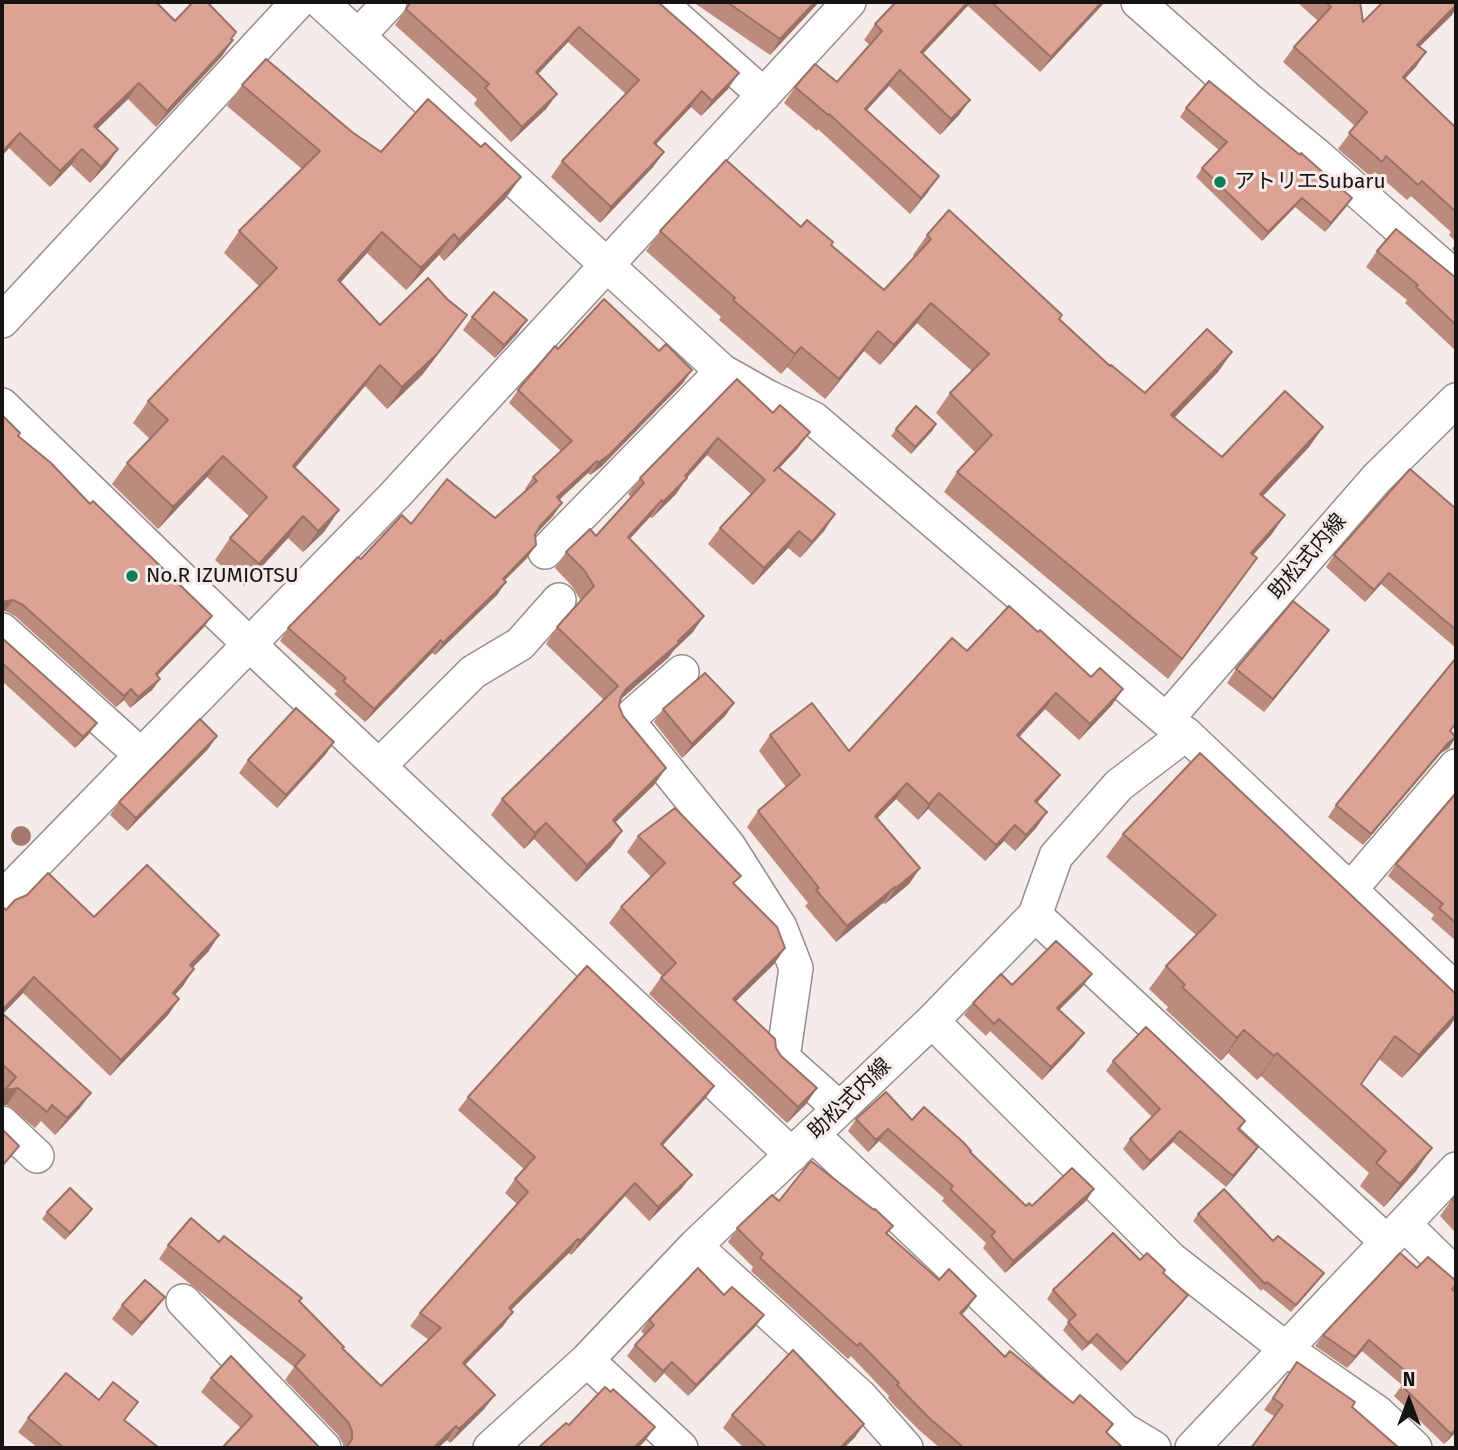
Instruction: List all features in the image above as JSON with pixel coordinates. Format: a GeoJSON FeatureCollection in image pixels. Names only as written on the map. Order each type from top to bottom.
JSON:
{"type":"FeatureCollection","features":[{"type":"Feature","properties":{"kind":"street"},"geometry":{"type":"LineString","coordinates":[[2,321],[298,2]]}},
{"type":"Feature","properties":{"kind":"street"},"geometry":{"type":"LineString","coordinates":[[321,2],[722,372],[814,419],[1176,727],[1350,890],[1452,978]]}},
{"type":"Feature","properties":{"kind":"street"},"geometry":{"type":"LineString","coordinates":[[358,36],[390,2]]}},
{"type":"Feature","properties":{"kind":"street"},"geometry":{"type":"LineString","coordinates":[[659,2],[764,95]]}},
{"type":"Feature","properties":{"kind":"street"},"geometry":{"type":"LineString","coordinates":[[2,898],[395,495],[849,2]]}},
{"type":"Feature","properties":{"kind":"street"},"geometry":{"type":"LineString","coordinates":[[1138,2],[1456,278]]}},
{"type":"Feature","properties":{"kind":"street"},"geometry":{"type":"LineString","coordinates":[[545,552],[722,372]]}},
{"type":"Feature","properties":{"kind":"street","name":"助松式内線"},"geometry":{"type":"LineString","coordinates":[[490,1448],[587,1360],[695,1246],[932,1021],[1035,915],[1056,856],[1119,785],[1176,727],[1376,479],[1456,400]]}},
{"type":"Feature","properties":{"kind":"street"},"geometry":{"type":"LineString","coordinates":[[2,405],[379,766],[1124,1430],[1154,1448]]}},
{"type":"Feature","properties":{"kind":"street"},"geometry":{"type":"LineString","coordinates":[[379,766],[473,672],[520,644],[559,600]]}},
{"type":"Feature","properties":{"kind":"street"},"geometry":{"type":"LineString","coordinates":[[2,629],[142,756]]}},
{"type":"Feature","properties":{"kind":"street"},"geometry":{"type":"LineString","coordinates":[[682,672],[627,720],[728,845],[780,927],[796,968],[783,1058],[839,1108]]}},
{"type":"Feature","properties":{"kind":"street"},"geometry":{"type":"LineString","coordinates":[[1350,890],[1456,766]]}},
{"type":"Feature","properties":{"kind":"street"},"geometry":{"type":"LineString","coordinates":[[1035,915],[1395,1233],[1456,1275]]}},
{"type":"Feature","properties":{"kind":"street"},"geometry":{"type":"LineString","coordinates":[[932,1021],[1171,1259],[1286,1349],[1377,1412],[1415,1448]]}},
{"type":"Feature","properties":{"kind":"street"},"geometry":{"type":"LineString","coordinates":[[2,1123],[37,1156]]}},
{"type":"Feature","properties":{"kind":"street"},"geometry":{"type":"LineString","coordinates":[[1192,1448],[1456,1169]]}},
{"type":"Feature","properties":{"kind":"street"},"geometry":{"type":"LineString","coordinates":[[695,1246],[861,1397],[906,1448]]}},
{"type":"Feature","properties":{"kind":"street"},"geometry":{"type":"LineString","coordinates":[[183,1301],[324,1448]]}},
{"type":"Feature","properties":{"kind":"street"},"geometry":{"type":"LineString","coordinates":[[587,1360],[681,1448]]}},
{"type":"Feature","properties":{"kind":"building"},"geometry":{"type":"Polygon","coordinates":[[[2,2],[156,2],[175,21],[193,2],[207,2],[236,32],[231,39],[233,40],[167,111],[139,83],[94,126],[118,149],[101,167],[82,149],[60,171],[20,133],[2,152],[2,2]]]}},
{"type":"Feature","properties":{"kind":"building"},"geometry":{"type":"Polygon","coordinates":[[[411,2],[658,2],[739,73],[712,101],[702,91],[654,143],[664,152],[611,207],[562,161],[639,80],[579,27],[536,72],[557,94],[522,127],[485,88],[489,84],[406,9],[411,2]]]}},
{"type":"Feature","properties":{"kind":"building"},"geometry":{"type":"Polygon","coordinates":[[[727,2],[815,2],[780,39],[727,2]]]}},
{"type":"Feature","properties":{"kind":"building"},"geometry":{"type":"Polygon","coordinates":[[[896,2],[968,2],[921,52],[970,100],[951,119],[900,70],[865,109],[939,176],[921,198],[829,114],[795,87],[815,64],[837,82],[882,31],[875,24],[896,2]]]}},
{"type":"Feature","properties":{"kind":"building"},"geometry":{"type":"Polygon","coordinates":[[[991,2],[1102,2],[1051,57],[991,2]]]}},
{"type":"Feature","properties":{"kind":"building"},"geometry":{"type":"Polygon","coordinates":[[[1325,2],[1360,2],[1363,22],[1383,2],[1456,2],[1417,45],[1426,52],[1403,77],[1456,128],[1456,212],[1422,181],[1418,185],[1386,156],[1382,162],[1349,133],[1367,112],[1294,47],[1331,7],[1325,2]]]}},
{"type":"Feature","properties":{"kind":"building"},"geometry":{"type":"Polygon","coordinates":[[[266,59],[352,132],[381,152],[428,99],[481,147],[485,143],[521,177],[459,240],[454,234],[421,268],[382,232],[338,280],[380,325],[428,278],[447,299],[467,315],[437,354],[402,387],[380,365],[293,466],[339,510],[318,531],[303,516],[259,564],[230,538],[267,497],[223,456],[173,507],[127,463],[168,420],[148,401],[277,268],[239,231],[320,151],[242,85],[266,59]]]}},
{"type":"Feature","properties":{"kind":"building"},"geometry":{"type":"Polygon","coordinates":[[[1209,81],[1300,155],[1301,153],[1352,198],[1331,223],[1302,198],[1268,232],[1202,168],[1227,142],[1186,108],[1209,81]]]}},
{"type":"Feature","properties":{"kind":"building"},"geometry":{"type":"Polygon","coordinates":[[[726,160],[801,227],[807,220],[833,242],[831,245],[884,290],[931,239],[927,235],[949,210],[1062,315],[1059,319],[1110,366],[1145,393],[1207,329],[1232,352],[1171,415],[1222,457],[1285,391],[1323,427],[1260,494],[1285,515],[1251,553],[1257,558],[1182,659],[957,472],[992,435],[950,393],[989,354],[931,303],[894,345],[878,331],[839,379],[801,347],[795,354],[660,231],[726,160]]]}},
{"type":"Feature","properties":{"kind":"building"},"geometry":{"type":"Polygon","coordinates":[[[1396,229],[1456,278],[1456,325],[1416,287],[1418,285],[1377,251],[1396,229]]]}},
{"type":"Feature","properties":{"kind":"building"},"geometry":{"type":"Polygon","coordinates":[[[494,292],[527,320],[504,345],[472,317],[494,292]]]}},
{"type":"Feature","properties":{"kind":"building"},"geometry":{"type":"Polygon","coordinates":[[[604,299],[659,351],[666,344],[692,370],[610,454],[598,463],[597,461],[557,497],[562,503],[540,526],[535,535],[536,545],[503,579],[506,582],[443,643],[441,640],[374,709],[343,681],[346,678],[288,628],[358,557],[361,559],[402,515],[411,524],[447,479],[495,518],[537,481],[533,477],[572,441],[518,390],[555,346],[558,349],[604,299]]]}},
{"type":"Feature","properties":{"kind":"building"},"geometry":{"type":"Polygon","coordinates":[[[737,379],[773,413],[780,405],[810,432],[774,471],[778,467],[835,514],[812,542],[799,531],[764,568],[720,528],[765,480],[718,438],[685,476],[687,478],[663,502],[662,500],[628,537],[704,616],[678,641],[680,642],[626,689],[621,697],[619,706],[623,716],[666,768],[613,820],[622,831],[587,865],[546,823],[535,833],[502,799],[618,686],[557,627],[594,586],[584,570],[566,552],[590,529],[596,536],[644,483],[640,478],[737,379]]]}},
{"type":"Feature","properties":{"kind":"building"},"geometry":{"type":"Polygon","coordinates":[[[916,406],[936,424],[915,447],[896,429],[916,406]]]}},
{"type":"Feature","properties":{"kind":"building"},"geometry":{"type":"Polygon","coordinates":[[[2,415],[20,433],[18,436],[51,463],[90,504],[93,501],[212,616],[156,674],[160,679],[138,697],[131,689],[124,696],[23,605],[13,600],[2,602],[2,415]]]}},
{"type":"Feature","properties":{"kind":"building"},"geometry":{"type":"Polygon","coordinates":[[[1410,469],[1456,509],[1456,630],[1389,573],[1374,590],[1334,555],[1410,469]]]}},
{"type":"Feature","properties":{"kind":"building"},"geometry":{"type":"Polygon","coordinates":[[[1293,601],[1329,630],[1273,699],[1236,669],[1293,601]]]}},
{"type":"Feature","properties":{"kind":"building"},"geometry":{"type":"Polygon","coordinates":[[[1009,606],[1038,632],[1040,630],[1091,677],[1100,668],[1123,689],[1090,724],[1056,693],[1017,735],[1060,775],[1035,801],[1047,812],[1026,835],[1015,825],[996,845],[939,793],[929,804],[907,783],[875,816],[920,868],[847,926],[816,890],[819,888],[758,811],[800,775],[770,735],[812,703],[849,751],[952,638],[967,651],[1009,606]]]}},
{"type":"Feature","properties":{"kind":"building"},"geometry":{"type":"Polygon","coordinates":[[[2,638],[97,723],[83,737],[2,663],[2,638]]]}},
{"type":"Feature","properties":{"kind":"building"},"geometry":{"type":"Polygon","coordinates":[[[1456,658],[1456,723],[1450,731],[1456,737],[1371,834],[1336,805],[1456,658]]]}},
{"type":"Feature","properties":{"kind":"building"},"geometry":{"type":"Polygon","coordinates":[[[705,673],[734,703],[692,744],[663,709],[705,673]]]}},
{"type":"Feature","properties":{"kind":"building"},"geometry":{"type":"Polygon","coordinates":[[[296,708],[334,742],[286,795],[248,760],[296,708]]]}},
{"type":"Feature","properties":{"kind":"building"},"geometry":{"type":"Polygon","coordinates":[[[200,719],[217,736],[136,818],[119,802],[200,719]]]}},
{"type":"Feature","properties":{"kind":"building"},"geometry":{"type":"Polygon","coordinates":[[[1200,753],[1456,994],[1456,1014],[1419,1055],[1395,1036],[1361,1084],[1432,1148],[1400,1184],[1376,1163],[1386,1151],[1277,1053],[1274,1056],[1244,1030],[1237,1038],[1182,987],[1185,985],[1166,966],[1216,915],[1123,834],[1200,753]]]}},
{"type":"Feature","properties":{"kind":"building"},"geometry":{"type":"Polygon","coordinates":[[[1456,793],[1456,923],[1439,908],[1443,904],[1396,864],[1456,793]]]}},
{"type":"Feature","properties":{"kind":"building"},"geometry":{"type":"Polygon","coordinates":[[[675,808],[741,876],[733,883],[777,927],[785,948],[733,999],[775,1039],[781,1056],[817,1088],[798,1107],[661,978],[676,963],[621,907],[665,863],[638,836],[675,808]]]}},
{"type":"Feature","properties":{"kind":"building"},"geometry":{"type":"Polygon","coordinates":[[[147,865],[219,935],[190,965],[194,969],[173,993],[179,999],[121,1060],[34,977],[2,1010],[4,908],[6,910],[15,900],[27,895],[48,873],[94,917],[147,865]]]}},
{"type":"Feature","properties":{"kind":"building"},"geometry":{"type":"Polygon","coordinates":[[[1056,941],[1092,974],[1057,1008],[1084,1033],[1051,1067],[999,1019],[994,1024],[973,1003],[1001,974],[1012,985],[1056,941]]]}},
{"type":"Feature","properties":{"kind":"building"},"geometry":{"type":"Polygon","coordinates":[[[587,966],[714,1086],[661,1144],[692,1175],[658,1207],[635,1183],[580,1241],[578,1239],[509,1308],[513,1312],[463,1363],[495,1395],[459,1429],[456,1426],[433,1448],[346,1448],[352,1439],[348,1422],[295,1366],[305,1355],[168,1245],[191,1218],[219,1242],[224,1236],[302,1298],[299,1301],[381,1386],[441,1328],[420,1313],[528,1192],[515,1179],[535,1157],[468,1097],[587,966]]]}},
{"type":"Feature","properties":{"kind":"building"},"geometry":{"type":"Polygon","coordinates":[[[2,1013],[91,1093],[67,1118],[52,1105],[47,1112],[18,1088],[5,1090],[16,1077],[2,1064],[2,1013]]]}},
{"type":"Feature","properties":{"kind":"building"},"geometry":{"type":"Polygon","coordinates":[[[1146,1027],[1245,1121],[1238,1129],[1258,1147],[1233,1176],[1180,1131],[1150,1161],[1130,1139],[1160,1109],[1113,1061],[1146,1027]]]}},
{"type":"Feature","properties":{"kind":"building"},"geometry":{"type":"Polygon","coordinates":[[[886,1092],[912,1120],[924,1107],[1026,1206],[1029,1203],[1032,1206],[1072,1168],[1094,1189],[1013,1261],[991,1236],[995,1232],[950,1189],[953,1186],[888,1129],[876,1140],[856,1119],[886,1092]]]}},
{"type":"Feature","properties":{"kind":"building"},"geometry":{"type":"Polygon","coordinates":[[[2,1129],[19,1146],[2,1166],[2,1129]]]}},
{"type":"Feature","properties":{"kind":"building"},"geometry":{"type":"Polygon","coordinates":[[[811,1161],[875,1209],[893,1226],[886,1233],[939,1280],[949,1269],[976,1296],[960,1313],[1005,1357],[1010,1351],[1073,1403],[1080,1395],[1113,1424],[1106,1432],[1123,1448],[964,1448],[928,1417],[860,1343],[857,1346],[760,1258],[763,1254],[737,1228],[772,1195],[779,1201],[811,1161]]]}},
{"type":"Feature","properties":{"kind":"building"},"geometry":{"type":"Polygon","coordinates":[[[70,1188],[92,1209],[70,1233],[47,1212],[70,1188]]]}},
{"type":"Feature","properties":{"kind":"building"},"geometry":{"type":"Polygon","coordinates":[[[1224,1189],[1273,1241],[1278,1236],[1324,1273],[1296,1305],[1267,1282],[1265,1284],[1198,1214],[1224,1189]]]}},
{"type":"Feature","properties":{"kind":"building"},"geometry":{"type":"Polygon","coordinates":[[[1113,1233],[1140,1260],[1147,1253],[1165,1270],[1163,1273],[1188,1295],[1127,1363],[1097,1334],[1088,1343],[1068,1322],[1076,1315],[1053,1290],[1113,1233]]]}},
{"type":"Feature","properties":{"kind":"building"},"geometry":{"type":"Polygon","coordinates":[[[1400,1253],[1417,1268],[1428,1257],[1456,1281],[1452,1289],[1456,1293],[1456,1429],[1451,1434],[1402,1386],[1411,1376],[1369,1340],[1355,1357],[1323,1335],[1400,1253]]]}},
{"type":"Feature","properties":{"kind":"building"},"geometry":{"type":"Polygon","coordinates":[[[698,1268],[724,1295],[732,1287],[764,1315],[696,1385],[672,1362],[663,1371],[635,1345],[654,1325],[649,1320],[698,1268]]]}},
{"type":"Feature","properties":{"kind":"building"},"geometry":{"type":"Polygon","coordinates":[[[145,1280],[165,1297],[141,1323],[122,1305],[145,1280]]]}},
{"type":"Feature","properties":{"kind":"building"},"geometry":{"type":"Polygon","coordinates":[[[793,1350],[864,1424],[840,1448],[767,1448],[732,1415],[793,1350]]]}},
{"type":"Feature","properties":{"kind":"building"},"geometry":{"type":"Polygon","coordinates":[[[231,1356],[320,1448],[222,1448],[252,1416],[211,1378],[231,1356]]]}},
{"type":"Feature","properties":{"kind":"building"},"geometry":{"type":"Polygon","coordinates":[[[1297,1362],[1355,1402],[1352,1407],[1399,1448],[1251,1448],[1283,1405],[1273,1398],[1297,1362]]]}},
{"type":"Feature","properties":{"kind":"building"},"geometry":{"type":"Polygon","coordinates":[[[66,1373],[99,1400],[113,1382],[138,1402],[124,1420],[159,1448],[64,1448],[28,1418],[66,1373]]]}},
{"type":"Feature","properties":{"kind":"building"},"geometry":{"type":"Polygon","coordinates":[[[605,1387],[611,1392],[613,1389],[655,1427],[634,1448],[538,1448],[566,1423],[569,1425],[605,1387]]]}},
{"type":"Feature","properties":{"kind":"place","name":"アトリエSubaru"},"geometry":{"type":"Point","coordinates":[1220,182]}},
{"type":"Feature","properties":{"kind":"place","name":"No.R IZUMIOTSU"},"geometry":{"type":"Point","coordinates":[132,576]}}]}
